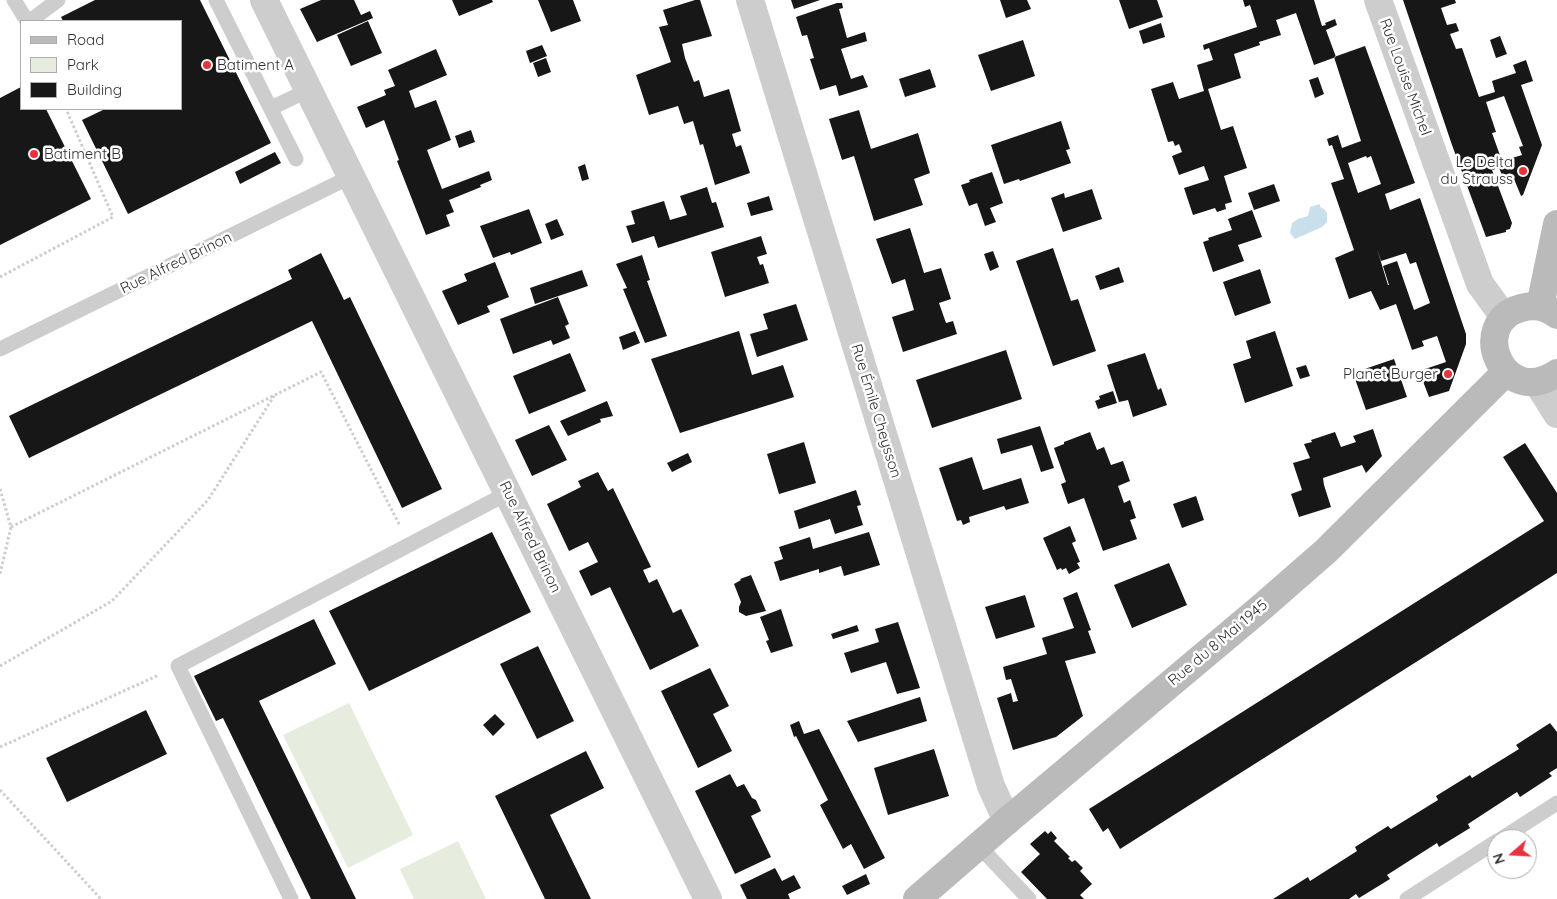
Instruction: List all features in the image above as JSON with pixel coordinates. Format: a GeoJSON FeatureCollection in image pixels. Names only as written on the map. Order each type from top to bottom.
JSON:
{"type":"FeatureCollection","features":[{"type":"Feature","properties":{"kind":"street","name":"Rue Alfred Brinon"},"geometry":{"type":"LineString","coordinates":[[264,0],[708,899]]}},
{"type":"Feature","properties":{"kind":"street","name":"Rue Émile Cheysson"},"geometry":{"type":"LineString","coordinates":[[750,0],[991,786],[1007,821]]}},
{"type":"Feature","properties":{"kind":"street","name":"Rue Louise Michel"},"geometry":{"type":"LineString","coordinates":[[1378,0],[1480,284],[1504,317]]}},
{"type":"Feature","properties":{"kind":"street"},"geometry":{"type":"LineString","coordinates":[[1557,224],[1548,310],[1527,306],[1515,309],[1504,317],[1497,327],[1494,339],[1494,351],[1498,363],[1506,372],[1526,382],[1547,378],[1557,414]]}},
{"type":"Feature","properties":{"kind":"street","name":"Rue du 8 Mai 1945"},"geometry":{"type":"LineString","coordinates":[[917,899],[1326,551],[1506,372]]}},
{"type":"Feature","properties":{"kind":"lane"},"geometry":{"type":"LineString","coordinates":[[14,0],[27,20]]}},
{"type":"Feature","properties":{"kind":"lane"},"geometry":{"type":"LineString","coordinates":[[29,20],[58,0]]}},
{"type":"Feature","properties":{"kind":"lane"},"geometry":{"type":"LineString","coordinates":[[216,0],[296,159]]}},
{"type":"Feature","properties":{"kind":"lane"},"geometry":{"type":"LineString","coordinates":[[271,108],[309,90]]}},
{"type":"Feature","properties":{"kind":"lane","name":"Rue Alfred Brinon"},"geometry":{"type":"LineString","coordinates":[[0,349],[352,176]]}},
{"type":"Feature","properties":{"kind":"lane"},"geometry":{"type":"LineString","coordinates":[[291,899],[178,666],[508,493]]}},
{"type":"Feature","properties":{"kind":"lane"},"geometry":{"type":"LineString","coordinates":[[1517,829],[1557,803]]}},
{"type":"Feature","properties":{"kind":"lane"},"geometry":{"type":"LineString","coordinates":[[980,846],[1029,899]]}},
{"type":"Feature","properties":{"kind":"lane"},"geometry":{"type":"LineString","coordinates":[[1406,899],[1487,847]]}},
{"type":"Feature","properties":{"kind":"path"},"geometry":{"type":"LineString","coordinates":[[0,277],[114,217],[66,110]]}},
{"type":"Feature","properties":{"kind":"path"},"geometry":{"type":"LineString","coordinates":[[11,527],[321,372],[410,545]]}},
{"type":"Feature","properties":{"kind":"path"},"geometry":{"type":"LineString","coordinates":[[0,666],[112,601],[208,500],[274,395]]}},
{"type":"Feature","properties":{"kind":"path"},"geometry":{"type":"LineString","coordinates":[[0,489],[11,527],[0,574]]}},
{"type":"Feature","properties":{"kind":"path"},"geometry":{"type":"LineString","coordinates":[[0,747],[178,666]]}},
{"type":"Feature","properties":{"kind":"path"},"geometry":{"type":"LineString","coordinates":[[0,790],[101,899]]}},
{"type":"Feature","properties":{"kind":"green space"},"geometry":{"type":"Polygon","coordinates":[[[349,703],[413,835],[348,868],[283,735],[349,703]]]}},
{"type":"Feature","properties":{"kind":"green space"},"geometry":{"type":"Polygon","coordinates":[[[458,841],[486,899],[414,899],[400,869],[458,841]]]}},
{"type":"Feature","properties":{"kind":"water"},"geometry":{"type":"Polygon","coordinates":[[[1320,204],[1320,207],[1327,213],[1327,222],[1322,227],[1295,239],[1290,233],[1292,223],[1308,216],[1310,207],[1320,204]]]}},
{"type":"Feature","properties":{"kind":"building","name":"Batiment A"},"geometry":{"type":"Polygon","coordinates":[[[95,0],[200,0],[271,143],[128,214],[82,120],[103,110],[182,110],[182,20],[62,20],[61,17],[95,0]]]}},
{"type":"Feature","properties":{"kind":"building"},"geometry":{"type":"Polygon","coordinates":[[[321,0],[354,0],[361,15],[370,11],[373,18],[317,42],[300,9],[321,0]]]}},
{"type":"Feature","properties":{"kind":"building"},"geometry":{"type":"Polygon","coordinates":[[[452,0],[492,0],[493,2],[459,16],[452,0]]]}},
{"type":"Feature","properties":{"kind":"building"},"geometry":{"type":"Polygon","coordinates":[[[538,0],[573,0],[581,21],[551,32],[538,0]]]}},
{"type":"Feature","properties":{"kind":"building"},"geometry":{"type":"Polygon","coordinates":[[[700,0],[712,36],[682,44],[685,58],[694,82],[699,80],[704,97],[729,89],[741,131],[732,134],[736,147],[741,145],[750,173],[715,185],[703,144],[700,145],[693,121],[684,124],[678,106],[649,115],[636,75],[671,62],[659,27],[668,25],[663,10],[700,0]]]}},
{"type":"Feature","properties":{"kind":"building"},"geometry":{"type":"Polygon","coordinates":[[[791,0],[820,0],[794,9],[791,0]]]}},
{"type":"Feature","properties":{"kind":"building"},"geometry":{"type":"Polygon","coordinates":[[[1000,0],[1027,0],[1031,9],[1006,18],[1000,0]]]}},
{"type":"Feature","properties":{"kind":"building"},"geometry":{"type":"Polygon","coordinates":[[[1119,0],[1157,0],[1163,17],[1129,29],[1119,0]]]}},
{"type":"Feature","properties":{"kind":"building"},"geometry":{"type":"Polygon","coordinates":[[[1243,0],[1314,0],[1322,26],[1335,19],[1337,25],[1326,30],[1336,57],[1314,65],[1296,13],[1276,20],[1281,35],[1259,42],[1260,45],[1234,54],[1241,78],[1208,89],[1221,130],[1233,126],[1247,168],[1224,176],[1232,202],[1225,204],[1226,209],[1217,212],[1215,208],[1193,215],[1184,188],[1209,180],[1204,166],[1179,175],[1172,156],[1182,152],[1179,144],[1175,146],[1173,141],[1168,142],[1151,89],[1173,82],[1179,99],[1204,91],[1197,65],[1213,60],[1209,48],[1204,50],[1203,45],[1257,27],[1250,5],[1245,7],[1243,0]]]}},
{"type":"Feature","properties":{"kind":"building"},"geometry":{"type":"Polygon","coordinates":[[[1403,0],[1455,0],[1456,3],[1441,8],[1447,25],[1456,23],[1459,31],[1450,34],[1456,49],[1462,48],[1479,97],[1495,92],[1492,81],[1516,73],[1513,65],[1526,60],[1533,81],[1521,85],[1542,145],[1521,196],[1514,179],[1505,182],[1499,168],[1492,170],[1512,223],[1510,229],[1506,230],[1506,232],[1486,237],[1452,145],[1403,0]],[[1504,96],[1486,102],[1496,132],[1492,133],[1502,161],[1522,155],[1519,147],[1523,146],[1504,96]]]}},
{"type":"Feature","properties":{"kind":"building"},"geometry":{"type":"Polygon","coordinates":[[[842,3],[843,8],[839,9],[847,38],[865,32],[867,41],[841,49],[851,79],[863,75],[868,87],[839,96],[836,85],[820,90],[810,59],[814,58],[807,35],[802,36],[796,17],[842,3]]]}},
{"type":"Feature","properties":{"kind":"building"},"geometry":{"type":"Polygon","coordinates":[[[368,21],[382,53],[351,66],[337,35],[368,21]]]}},
{"type":"Feature","properties":{"kind":"building"},"geometry":{"type":"Polygon","coordinates":[[[1161,23],[1165,37],[1143,44],[1139,31],[1161,23]]]}},
{"type":"Feature","properties":{"kind":"building"},"geometry":{"type":"Polygon","coordinates":[[[1500,36],[1507,54],[1496,58],[1490,40],[1500,36]]]}},
{"type":"Feature","properties":{"kind":"building"},"geometry":{"type":"Polygon","coordinates":[[[1023,40],[1035,76],[991,91],[978,55],[1023,40]]]}},
{"type":"Feature","properties":{"kind":"building"},"geometry":{"type":"Polygon","coordinates":[[[542,45],[547,56],[530,63],[526,51],[542,45]]]}},
{"type":"Feature","properties":{"kind":"building"},"geometry":{"type":"Polygon","coordinates":[[[1365,46],[1415,183],[1385,194],[1390,210],[1420,198],[1466,334],[1466,344],[1449,391],[1429,397],[1419,371],[1446,362],[1437,336],[1422,341],[1424,346],[1412,350],[1396,304],[1380,310],[1371,291],[1349,299],[1335,258],[1354,250],[1331,183],[1344,179],[1332,145],[1329,146],[1327,139],[1338,135],[1342,148],[1361,141],[1334,57],[1365,46]],[[1366,156],[1348,163],[1358,193],[1381,184],[1371,156],[1367,158],[1366,156]],[[1377,249],[1388,285],[1383,266],[1397,261],[1414,310],[1430,303],[1416,262],[1410,264],[1406,253],[1381,261],[1377,249]]]}},
{"type":"Feature","properties":{"kind":"building"},"geometry":{"type":"Polygon","coordinates":[[[436,49],[447,75],[409,91],[415,108],[436,100],[451,140],[427,150],[442,189],[489,171],[492,180],[480,185],[481,187],[449,200],[454,212],[446,215],[450,226],[426,235],[397,161],[399,160],[384,120],[366,128],[357,107],[386,95],[384,90],[395,86],[388,70],[436,49]]]}},
{"type":"Feature","properties":{"kind":"building"},"geometry":{"type":"Polygon","coordinates":[[[546,58],[551,72],[538,77],[533,63],[546,58]]]}},
{"type":"Feature","properties":{"kind":"building"},"geometry":{"type":"Polygon","coordinates":[[[930,69],[936,87],[905,97],[899,79],[930,69]]]}},
{"type":"Feature","properties":{"kind":"building"},"geometry":{"type":"Polygon","coordinates":[[[1318,77],[1324,94],[1315,98],[1309,80],[1318,77]]]}},
{"type":"Feature","properties":{"kind":"building","name":"Batiment B"},"geometry":{"type":"Polygon","coordinates":[[[20,88],[20,110],[46,110],[91,199],[0,245],[0,98],[20,88]]]}},
{"type":"Feature","properties":{"kind":"building"},"geometry":{"type":"Polygon","coordinates":[[[859,110],[871,149],[918,133],[930,173],[914,179],[923,205],[874,221],[854,156],[842,160],[829,119],[859,110]]]}},
{"type":"Feature","properties":{"kind":"building"},"geometry":{"type":"Polygon","coordinates":[[[1061,121],[1070,149],[1066,150],[1071,163],[1020,181],[1019,179],[1004,184],[991,145],[1061,121]]]}},
{"type":"Feature","properties":{"kind":"building"},"geometry":{"type":"Polygon","coordinates":[[[471,130],[475,142],[459,148],[455,136],[471,130]]]}},
{"type":"Feature","properties":{"kind":"building"},"geometry":{"type":"Polygon","coordinates":[[[275,152],[281,163],[240,184],[235,172],[275,152]]]}},
{"type":"Feature","properties":{"kind":"building"},"geometry":{"type":"Polygon","coordinates":[[[585,164],[589,179],[582,181],[578,167],[585,164]]]}},
{"type":"Feature","properties":{"kind":"building"},"geometry":{"type":"Polygon","coordinates":[[[992,172],[1003,203],[990,208],[996,222],[985,226],[977,203],[969,206],[961,185],[970,182],[969,180],[992,172]]]}},
{"type":"Feature","properties":{"kind":"building"},"geometry":{"type":"Polygon","coordinates":[[[1274,184],[1280,201],[1254,210],[1248,193],[1274,184]]]}},
{"type":"Feature","properties":{"kind":"building"},"geometry":{"type":"Polygon","coordinates":[[[707,187],[712,203],[716,202],[724,227],[658,248],[654,236],[632,243],[626,226],[635,224],[631,211],[664,201],[670,220],[687,215],[680,196],[707,187]]]}},
{"type":"Feature","properties":{"kind":"building"},"geometry":{"type":"Polygon","coordinates":[[[1092,189],[1102,219],[1063,232],[1051,198],[1064,193],[1065,198],[1092,189]]]}},
{"type":"Feature","properties":{"kind":"building"},"geometry":{"type":"Polygon","coordinates":[[[769,196],[773,210],[751,216],[747,203],[769,196]]]}},
{"type":"Feature","properties":{"kind":"building"},"geometry":{"type":"Polygon","coordinates":[[[529,209],[542,243],[511,255],[510,252],[493,258],[480,226],[529,209]]]}},
{"type":"Feature","properties":{"kind":"building"},"geometry":{"type":"Polygon","coordinates":[[[1252,210],[1262,237],[1238,245],[1244,261],[1213,272],[1203,242],[1209,240],[1208,238],[1232,230],[1228,219],[1252,210]]]}},
{"type":"Feature","properties":{"kind":"building"},"geometry":{"type":"Polygon","coordinates":[[[557,219],[564,235],[551,240],[545,224],[557,219]]]}},
{"type":"Feature","properties":{"kind":"building"},"geometry":{"type":"Polygon","coordinates":[[[910,228],[924,273],[941,268],[951,299],[939,303],[946,323],[953,321],[957,334],[903,352],[892,317],[914,310],[905,279],[892,284],[876,239],[910,228]]]}},
{"type":"Feature","properties":{"kind":"building"},"geometry":{"type":"Polygon","coordinates":[[[761,236],[767,254],[757,257],[760,265],[763,264],[769,283],[725,297],[711,252],[761,236]]]}},
{"type":"Feature","properties":{"kind":"building"},"geometry":{"type":"Polygon","coordinates":[[[1053,248],[1071,301],[1078,299],[1096,351],[1053,366],[1016,261],[1053,248]]]}},
{"type":"Feature","properties":{"kind":"building"},"geometry":{"type":"Polygon","coordinates":[[[993,251],[999,267],[990,271],[984,254],[993,251]]]}},
{"type":"Feature","properties":{"kind":"building"},"geometry":{"type":"Polygon","coordinates":[[[321,253],[344,300],[350,297],[442,489],[402,508],[312,321],[29,458],[9,416],[292,279],[288,270],[321,253]]]}},
{"type":"Feature","properties":{"kind":"building"},"geometry":{"type":"Polygon","coordinates":[[[642,255],[650,280],[647,281],[667,336],[645,343],[623,289],[627,288],[616,264],[642,255]]]}},
{"type":"Feature","properties":{"kind":"building"},"geometry":{"type":"Polygon","coordinates":[[[495,262],[509,297],[487,306],[490,312],[458,325],[442,291],[467,281],[464,274],[495,262]]]}},
{"type":"Feature","properties":{"kind":"building"},"geometry":{"type":"Polygon","coordinates":[[[1119,267],[1124,282],[1100,290],[1095,276],[1119,267]]]}},
{"type":"Feature","properties":{"kind":"building"},"geometry":{"type":"Polygon","coordinates":[[[1260,269],[1271,303],[1235,316],[1223,282],[1260,269]]]}},
{"type":"Feature","properties":{"kind":"building"},"geometry":{"type":"Polygon","coordinates":[[[582,270],[588,286],[535,304],[530,288],[582,270]]]}},
{"type":"Feature","properties":{"kind":"building"},"geometry":{"type":"Polygon","coordinates":[[[558,297],[569,324],[565,326],[570,338],[553,345],[551,340],[513,354],[500,319],[558,297]]]}},
{"type":"Feature","properties":{"kind":"building"},"geometry":{"type":"Polygon","coordinates":[[[796,304],[808,340],[757,357],[750,334],[768,329],[763,314],[796,304]]]}},
{"type":"Feature","properties":{"kind":"building"},"geometry":{"type":"Polygon","coordinates":[[[635,331],[640,343],[623,350],[619,337],[635,331]]]}},
{"type":"Feature","properties":{"kind":"building"},"geometry":{"type":"Polygon","coordinates":[[[739,331],[752,375],[783,365],[794,397],[680,433],[651,359],[739,331]]]}},
{"type":"Feature","properties":{"kind":"building"},"geometry":{"type":"Polygon","coordinates":[[[1275,331],[1293,386],[1245,403],[1233,364],[1251,358],[1246,341],[1275,331]]]}},
{"type":"Feature","properties":{"kind":"building"},"geometry":{"type":"Polygon","coordinates":[[[1006,350],[1022,399],[932,428],[916,380],[1006,350]]]}},
{"type":"Feature","properties":{"kind":"building"},"geometry":{"type":"Polygon","coordinates":[[[570,353],[586,391],[529,414],[513,376],[570,353]]]}},
{"type":"Feature","properties":{"kind":"building"},"geometry":{"type":"Polygon","coordinates":[[[1145,353],[1158,390],[1161,388],[1167,405],[1133,417],[1128,400],[1119,402],[1107,365],[1145,353]]]}},
{"type":"Feature","properties":{"kind":"building"},"geometry":{"type":"Polygon","coordinates":[[[1394,359],[1407,397],[1366,410],[1353,373],[1394,359]]]}},
{"type":"Feature","properties":{"kind":"building"},"geometry":{"type":"Polygon","coordinates":[[[1306,365],[1310,376],[1300,379],[1296,368],[1306,365]]]}},
{"type":"Feature","properties":{"kind":"building"},"geometry":{"type":"Polygon","coordinates":[[[1113,391],[1117,403],[1098,409],[1095,401],[1100,399],[1099,396],[1113,391]]]}},
{"type":"Feature","properties":{"kind":"building"},"geometry":{"type":"Polygon","coordinates":[[[607,401],[613,416],[600,419],[601,422],[568,436],[560,421],[607,401]]]}},
{"type":"Feature","properties":{"kind":"building"},"geometry":{"type":"Polygon","coordinates":[[[549,425],[567,460],[532,476],[515,440],[549,425]]]}},
{"type":"Feature","properties":{"kind":"building"},"geometry":{"type":"Polygon","coordinates":[[[1040,426],[1054,468],[1041,472],[1032,445],[1001,454],[997,439],[1040,426]]]}},
{"type":"Feature","properties":{"kind":"building"},"geometry":{"type":"Polygon","coordinates":[[[1373,429],[1382,456],[1366,473],[1362,465],[1323,478],[1331,507],[1299,517],[1291,494],[1302,490],[1293,463],[1310,458],[1304,444],[1335,432],[1341,447],[1356,442],[1353,436],[1373,429]]]}},
{"type":"Feature","properties":{"kind":"building"},"geometry":{"type":"Polygon","coordinates":[[[1090,432],[1097,450],[1104,447],[1111,465],[1123,461],[1130,481],[1118,486],[1124,503],[1130,500],[1136,518],[1130,520],[1137,539],[1103,551],[1084,498],[1068,504],[1061,484],[1066,482],[1054,448],[1090,432]]]}},
{"type":"Feature","properties":{"kind":"building"},"geometry":{"type":"Polygon","coordinates":[[[804,442],[816,483],[779,494],[767,454],[804,442]]]}},
{"type":"Feature","properties":{"kind":"building"},"geometry":{"type":"Polygon","coordinates":[[[1525,443],[1557,493],[1557,573],[1120,849],[1108,828],[1103,832],[1089,809],[1544,521],[1503,457],[1525,443]]]}},
{"type":"Feature","properties":{"kind":"building"},"geometry":{"type":"Polygon","coordinates":[[[688,453],[692,462],[672,472],[667,463],[688,453]]]}},
{"type":"Feature","properties":{"kind":"building"},"geometry":{"type":"Polygon","coordinates":[[[972,457],[983,490],[1021,478],[1029,503],[1006,510],[1004,506],[969,517],[970,522],[963,525],[961,520],[957,521],[939,468],[972,457]]]}},
{"type":"Feature","properties":{"kind":"building"},"geometry":{"type":"Polygon","coordinates":[[[598,472],[608,491],[613,488],[651,567],[643,570],[649,583],[657,579],[673,613],[681,609],[699,646],[650,670],[610,587],[591,596],[579,571],[598,562],[588,542],[569,551],[547,504],[581,487],[578,481],[598,472]]]}},
{"type":"Feature","properties":{"kind":"building"},"geometry":{"type":"Polygon","coordinates":[[[856,490],[861,505],[857,506],[863,525],[835,534],[830,519],[799,529],[794,511],[856,490]]]}},
{"type":"Feature","properties":{"kind":"building"},"geometry":{"type":"Polygon","coordinates":[[[1196,496],[1204,520],[1182,528],[1173,504],[1196,496]]]}},
{"type":"Feature","properties":{"kind":"building"},"geometry":{"type":"Polygon","coordinates":[[[1070,526],[1076,541],[1072,543],[1080,562],[1077,563],[1080,568],[1069,574],[1066,568],[1057,570],[1043,538],[1070,526]]]}},
{"type":"Feature","properties":{"kind":"building"},"geometry":{"type":"Polygon","coordinates":[[[492,532],[531,612],[369,691],[329,611],[492,532]]]}},
{"type":"Feature","properties":{"kind":"building"},"geometry":{"type":"Polygon","coordinates":[[[869,532],[880,565],[844,576],[841,566],[819,573],[819,569],[780,581],[774,562],[783,559],[779,547],[810,537],[813,549],[869,532]]]}},
{"type":"Feature","properties":{"kind":"building"},"geometry":{"type":"Polygon","coordinates":[[[1169,563],[1187,605],[1132,628],[1114,585],[1169,563]]]}},
{"type":"Feature","properties":{"kind":"building"},"geometry":{"type":"Polygon","coordinates":[[[751,575],[766,611],[746,616],[739,612],[741,602],[734,584],[740,579],[751,575]]]}},
{"type":"Feature","properties":{"kind":"building"},"geometry":{"type":"Polygon","coordinates":[[[1077,592],[1091,630],[1088,631],[1096,653],[1065,661],[1083,716],[1056,737],[1013,750],[997,698],[1011,693],[1013,702],[1018,701],[1011,679],[1006,680],[1003,667],[1047,654],[1042,638],[1074,628],[1063,598],[1077,592]]]}},
{"type":"Feature","properties":{"kind":"building"},"geometry":{"type":"Polygon","coordinates":[[[1025,595],[1035,627],[996,639],[985,607],[1025,595]]]}},
{"type":"Feature","properties":{"kind":"building"},"geometry":{"type":"Polygon","coordinates":[[[781,609],[793,646],[771,653],[766,641],[769,640],[760,617],[781,609]]]}},
{"type":"Feature","properties":{"kind":"building"},"geometry":{"type":"Polygon","coordinates":[[[314,619],[336,664],[259,701],[356,899],[311,899],[223,718],[216,721],[194,676],[314,619]]]}},
{"type":"Feature","properties":{"kind":"building"},"geometry":{"type":"Polygon","coordinates":[[[898,622],[920,688],[897,694],[886,662],[851,673],[844,653],[879,642],[875,629],[898,622]]]}},
{"type":"Feature","properties":{"kind":"building"},"geometry":{"type":"Polygon","coordinates":[[[857,625],[859,631],[833,639],[831,634],[857,625]]]}},
{"type":"Feature","properties":{"kind":"building"},"geometry":{"type":"Polygon","coordinates":[[[538,646],[574,721],[537,739],[500,664],[538,646]]]}},
{"type":"Feature","properties":{"kind":"building"},"geometry":{"type":"Polygon","coordinates":[[[710,668],[729,706],[713,714],[732,751],[698,768],[661,691],[710,668]]]}},
{"type":"Feature","properties":{"kind":"building"},"geometry":{"type":"Polygon","coordinates":[[[920,697],[927,721],[858,742],[847,721],[920,697]]]}},
{"type":"Feature","properties":{"kind":"building"},"geometry":{"type":"Polygon","coordinates":[[[146,710],[167,754],[67,802],[46,758],[146,710]]]}},
{"type":"Feature","properties":{"kind":"building"},"geometry":{"type":"Polygon","coordinates":[[[495,714],[505,724],[493,736],[483,725],[495,714]]]}},
{"type":"Feature","properties":{"kind":"building"},"geometry":{"type":"Polygon","coordinates":[[[799,721],[804,734],[819,729],[885,858],[864,869],[851,844],[843,849],[820,805],[828,800],[796,736],[794,737],[790,725],[799,721]]]}},
{"type":"Feature","properties":{"kind":"building"},"geometry":{"type":"Polygon","coordinates":[[[1550,723],[1557,732],[1557,768],[1549,773],[1552,776],[1520,797],[1517,792],[1468,824],[1470,828],[1439,847],[1437,843],[1387,875],[1390,879],[1359,898],[1356,894],[1349,899],[1273,899],[1308,877],[1310,881],[1357,851],[1355,847],[1388,826],[1391,829],[1438,800],[1436,796],[1470,775],[1472,778],[1519,749],[1516,745],[1550,723]]]}},
{"type":"Feature","properties":{"kind":"building"},"geometry":{"type":"Polygon","coordinates":[[[934,749],[949,796],[888,815],[874,768],[934,749]]]}},
{"type":"Feature","properties":{"kind":"building"},"geometry":{"type":"Polygon","coordinates":[[[586,751],[604,788],[550,815],[591,899],[545,899],[495,796],[586,751]]]}},
{"type":"Feature","properties":{"kind":"building"},"geometry":{"type":"Polygon","coordinates":[[[730,774],[737,787],[744,784],[752,798],[756,800],[761,811],[751,816],[771,857],[735,874],[695,791],[730,774]]]}},
{"type":"Feature","properties":{"kind":"building"},"geometry":{"type":"Polygon","coordinates":[[[1045,831],[1048,834],[1051,831],[1057,838],[1054,841],[1070,857],[1068,858],[1072,862],[1075,860],[1083,868],[1080,871],[1092,884],[1080,895],[1084,899],[1047,899],[1021,872],[1040,854],[1030,844],[1045,831]]]}},
{"type":"Feature","properties":{"kind":"building"},"geometry":{"type":"Polygon","coordinates":[[[775,868],[782,881],[794,875],[801,888],[788,894],[790,899],[747,899],[740,885],[775,868]]]}},
{"type":"Feature","properties":{"kind":"building"},"geometry":{"type":"Polygon","coordinates":[[[866,874],[870,884],[847,895],[842,886],[866,874]]]}},
{"type":"Feature","properties":{"kind":"place","name":"Batiment A"},"geometry":{"type":"Point","coordinates":[207,65]}},
{"type":"Feature","properties":{"kind":"place","name":"Batiment B"},"geometry":{"type":"Point","coordinates":[34,154]}},
{"type":"Feature","properties":{"kind":"place","name":"Le Delta du Strauss"},"geometry":{"type":"Point","coordinates":[1523,171]}},
{"type":"Feature","properties":{"kind":"place","name":"Planet Burger"},"geometry":{"type":"Point","coordinates":[1448,374]}}]}
